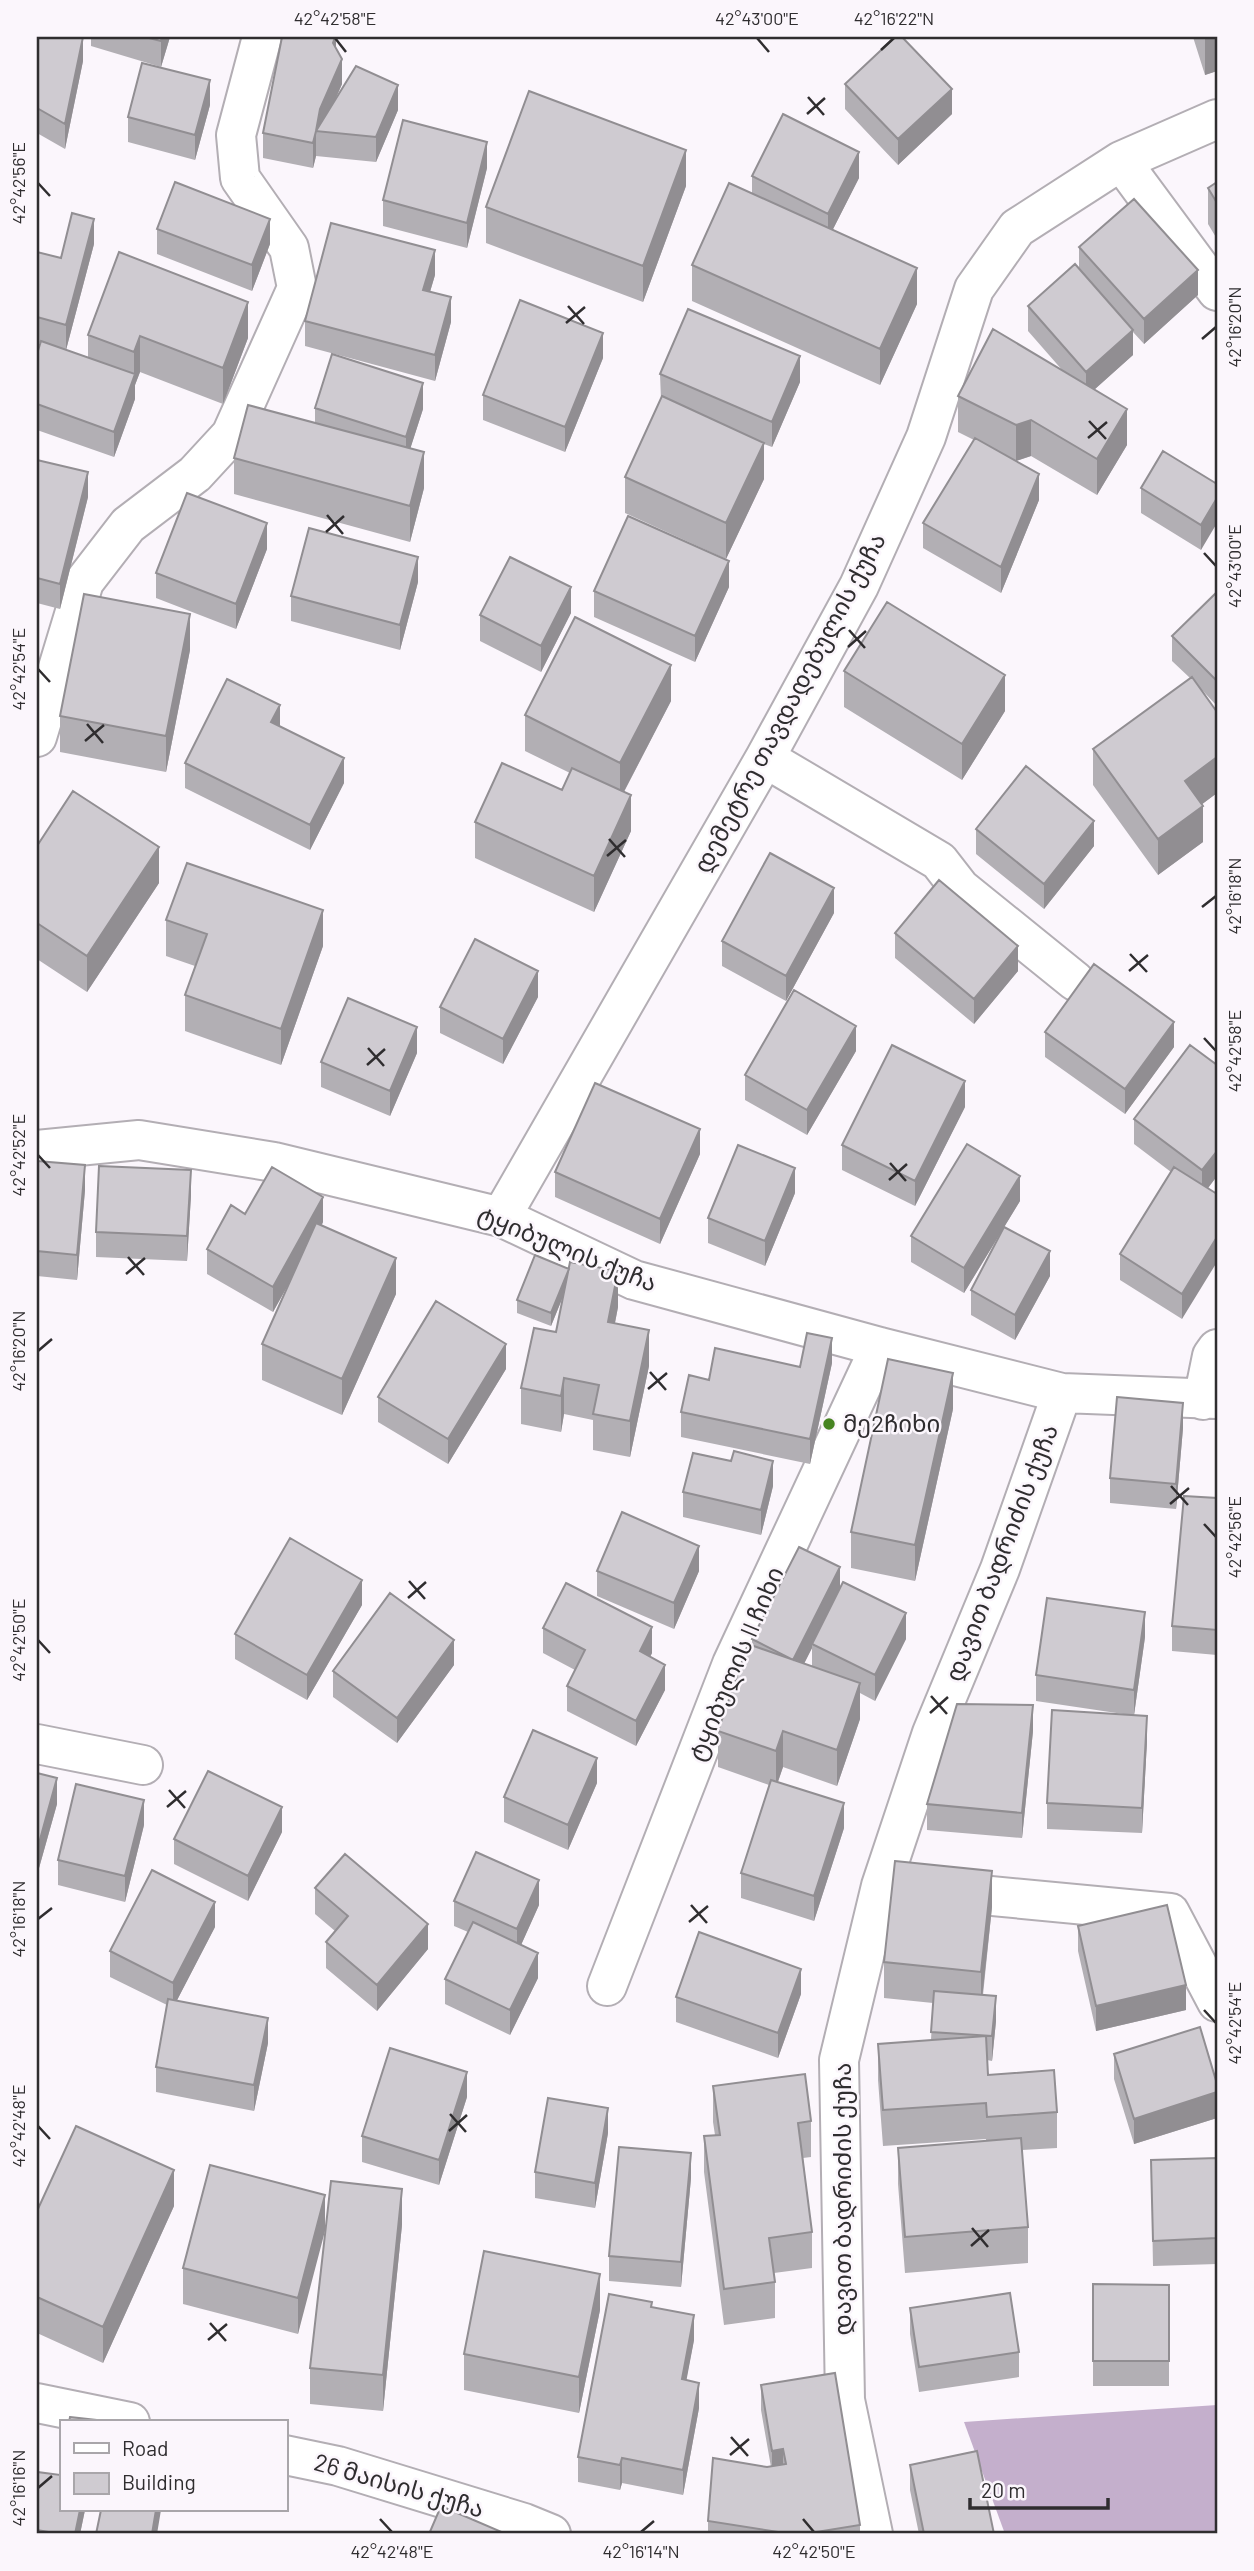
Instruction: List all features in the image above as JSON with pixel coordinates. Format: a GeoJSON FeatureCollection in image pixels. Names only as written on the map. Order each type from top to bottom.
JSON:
{"type":"FeatureCollection","features":[{"type":"Feature","properties":{"kind":"street"},"geometry":{"type":"LineString","coordinates":[[37,737],[84,582],[128,525],[195,474],[231,435],[297,288],[289,248],[240,178],[236,135],[262,37]]}},
{"type":"Feature","properties":{"kind":"street","name":"დემეტრე თავდადებულის ქუჩა"},"geometry":{"type":"LineString","coordinates":[[501,1217],[765,758],[859,586],[926,437],[974,289],[1017,228],[1121,161],[1217,119]]}},
{"type":"Feature","properties":{"kind":"street"},"geometry":{"type":"LineString","coordinates":[[1121,161],[1217,291]]}},
{"type":"Feature","properties":{"kind":"street"},"geometry":{"type":"LineString","coordinates":[[765,758],[939,862],[960,888],[1075,981]]}},
{"type":"Feature","properties":{"kind":"street","name":"ტყიბულის ქუჩა"},"geometry":{"type":"LineString","coordinates":[[37,1150],[139,1140],[274,1162],[501,1217],[634,1280],[880,1347],[1062,1393],[1210,1399]]}},
{"type":"Feature","properties":{"kind":"street","name":"ტყიბულის II ჩიხი"},"geometry":{"type":"LineString","coordinates":[[607,1986],[732,1664],[880,1347]]}},
{"type":"Feature","properties":{"kind":"street"},"geometry":{"type":"LineString","coordinates":[[1210,1399],[1212,1356],[1217,1349]]}},
{"type":"Feature","properties":{"kind":"street","name":"დავით ბადრიძის ქუჩა"},"geometry":{"type":"LineString","coordinates":[[873,2534],[845,2400],[839,2060],[881,1886],[932,1733],[1000,1569],[1062,1393]]}},
{"type":"Feature","properties":{"kind":"street"},"geometry":{"type":"LineString","coordinates":[[37,1744],[143,1765]]}},
{"type":"Feature","properties":{"kind":"street"},"geometry":{"type":"LineString","coordinates":[[881,1886],[1170,1913],[1217,2002]]}},
{"type":"Feature","properties":{"kind":"street"},"geometry":{"type":"LineString","coordinates":[[37,2403],[120,2420]]}},
{"type":"Feature","properties":{"kind":"street","name":"26 მაისის ქუჩა"},"geometry":{"type":"LineString","coordinates":[[287,2455],[338,2466],[524,2523],[551,2534]]}},
{"type":"Feature","properties":{"kind":"shaded area"},"geometry":{"type":"Polygon","coordinates":[[[1217,2405],[1217,2534],[1005,2534],[964,2422],[1217,2405]]]}},
{"type":"Feature","properties":{"kind":"building"},"geometry":{"type":"Polygon","coordinates":[[[37,37],[83,37],[65,124],[37,108],[37,37]]]}},
{"type":"Feature","properties":{"kind":"building"},"geometry":{"type":"Polygon","coordinates":[[[145,37],[162,37],[161,41],[145,37]]]}},
{"type":"Feature","properties":{"kind":"building"},"geometry":{"type":"Polygon","coordinates":[[[282,37],[335,37],[333,43],[342,59],[320,109],[313,143],[263,133],[282,37]]]}},
{"type":"Feature","properties":{"kind":"building"},"geometry":{"type":"Polygon","coordinates":[[[895,37],[902,37],[952,89],[898,139],[845,84],[895,37]]]}},
{"type":"Feature","properties":{"kind":"building"},"geometry":{"type":"Polygon","coordinates":[[[142,63],[210,80],[195,135],[128,117],[142,63]]]}},
{"type":"Feature","properties":{"kind":"building"},"geometry":{"type":"Polygon","coordinates":[[[356,66],[398,85],[376,137],[316,131],[356,66]]]}},
{"type":"Feature","properties":{"kind":"building"},"geometry":{"type":"Polygon","coordinates":[[[529,91],[686,150],[643,266],[486,207],[529,91]]]}},
{"type":"Feature","properties":{"kind":"building"},"geometry":{"type":"Polygon","coordinates":[[[783,114],[859,152],[828,214],[752,176],[783,114]]]}},
{"type":"Feature","properties":{"kind":"building"},"geometry":{"type":"Polygon","coordinates":[[[403,120],[487,142],[467,223],[383,200],[403,120]]]}},
{"type":"Feature","properties":{"kind":"building"},"geometry":{"type":"Polygon","coordinates":[[[175,182],[270,219],[252,265],[157,229],[175,182]]]}},
{"type":"Feature","properties":{"kind":"building"},"geometry":{"type":"Polygon","coordinates":[[[1217,182],[1217,203],[1208,188],[1217,182]]]}},
{"type":"Feature","properties":{"kind":"building"},"geometry":{"type":"Polygon","coordinates":[[[729,183],[917,268],[880,349],[692,265],[729,183]]]}},
{"type":"Feature","properties":{"kind":"building"},"geometry":{"type":"Polygon","coordinates":[[[1134,199],[1198,270],[1144,319],[1079,247],[1134,199]]]}},
{"type":"Feature","properties":{"kind":"building"},"geometry":{"type":"Polygon","coordinates":[[[72,213],[94,219],[66,325],[37,317],[37,252],[61,258],[72,213]]]}},
{"type":"Feature","properties":{"kind":"building"},"geometry":{"type":"Polygon","coordinates":[[[331,223],[435,250],[423,290],[451,297],[435,355],[305,321],[331,223]]]}},
{"type":"Feature","properties":{"kind":"building"},"geometry":{"type":"Polygon","coordinates":[[[119,252],[248,302],[223,368],[140,336],[134,352],[88,335],[119,252]]]}},
{"type":"Feature","properties":{"kind":"building"},"geometry":{"type":"Polygon","coordinates":[[[1075,264],[1133,330],[1086,372],[1028,306],[1075,264]]]}},
{"type":"Feature","properties":{"kind":"building"},"geometry":{"type":"Polygon","coordinates":[[[520,300],[603,333],[565,427],[483,395],[520,300]]]}},
{"type":"Feature","properties":{"kind":"building"},"geometry":{"type":"Polygon","coordinates":[[[688,309],[800,356],[772,422],[660,374],[688,309]]]}},
{"type":"Feature","properties":{"kind":"building"},"geometry":{"type":"Polygon","coordinates":[[[993,329],[1127,409],[1097,459],[1031,420],[1016,425],[958,396],[993,329]]]}},
{"type":"Feature","properties":{"kind":"building"},"geometry":{"type":"Polygon","coordinates":[[[41,341],[135,374],[114,432],[37,404],[37,354],[41,341]]]}},
{"type":"Feature","properties":{"kind":"building"},"geometry":{"type":"Polygon","coordinates":[[[332,354],[423,383],[406,437],[315,408],[332,354]]]}},
{"type":"Feature","properties":{"kind":"building"},"geometry":{"type":"Polygon","coordinates":[[[662,396],[764,443],[726,523],[625,477],[662,396]]]}},
{"type":"Feature","properties":{"kind":"building"},"geometry":{"type":"Polygon","coordinates":[[[248,405],[424,452],[410,506],[234,458],[248,405]]]}},
{"type":"Feature","properties":{"kind":"building"},"geometry":{"type":"Polygon","coordinates":[[[975,438],[1039,474],[1001,567],[923,523],[975,438]]]}},
{"type":"Feature","properties":{"kind":"building"},"geometry":{"type":"Polygon","coordinates":[[[1163,451],[1217,484],[1217,498],[1201,525],[1141,488],[1163,451]]]}},
{"type":"Feature","properties":{"kind":"building"},"geometry":{"type":"Polygon","coordinates":[[[37,460],[88,472],[60,584],[37,578],[37,460]]]}},
{"type":"Feature","properties":{"kind":"building"},"geometry":{"type":"Polygon","coordinates":[[[187,493],[267,523],[236,604],[156,573],[187,493]]]}},
{"type":"Feature","properties":{"kind":"building"},"geometry":{"type":"Polygon","coordinates":[[[628,516],[729,561],[695,636],[594,591],[628,516]]]}},
{"type":"Feature","properties":{"kind":"building"},"geometry":{"type":"Polygon","coordinates":[[[309,528],[418,557],[400,625],[291,596],[309,528]]]}},
{"type":"Feature","properties":{"kind":"building"},"geometry":{"type":"Polygon","coordinates":[[[510,557],[571,587],[541,646],[480,615],[510,557]]]}},
{"type":"Feature","properties":{"kind":"building"},"geometry":{"type":"Polygon","coordinates":[[[1217,592],[1217,681],[1172,636],[1217,592]]]}},
{"type":"Feature","properties":{"kind":"building"},"geometry":{"type":"Polygon","coordinates":[[[84,594],[190,614],[166,736],[60,716],[84,594]]]}},
{"type":"Feature","properties":{"kind":"building"},"geometry":{"type":"Polygon","coordinates":[[[887,602],[1005,675],[962,744],[844,671],[887,602]]]}},
{"type":"Feature","properties":{"kind":"building"},"geometry":{"type":"Polygon","coordinates":[[[575,617],[671,665],[620,763],[525,715],[575,617]]]}},
{"type":"Feature","properties":{"kind":"building"},"geometry":{"type":"Polygon","coordinates":[[[1192,677],[1217,712],[1217,757],[1185,781],[1203,806],[1158,839],[1093,749],[1192,677]]]}},
{"type":"Feature","properties":{"kind":"building"},"geometry":{"type":"Polygon","coordinates":[[[227,679],[280,705],[271,722],[344,758],[310,825],[185,763],[227,679]]]}},
{"type":"Feature","properties":{"kind":"building"},"geometry":{"type":"Polygon","coordinates":[[[502,763],[562,790],[572,768],[631,795],[594,876],[475,822],[502,763]]]}},
{"type":"Feature","properties":{"kind":"building"},"geometry":{"type":"Polygon","coordinates":[[[1026,766],[1094,821],[1044,884],[976,829],[1026,766]]]}},
{"type":"Feature","properties":{"kind":"building"},"geometry":{"type":"Polygon","coordinates":[[[73,791],[159,847],[87,956],[37,923],[37,846],[73,791]]]}},
{"type":"Feature","properties":{"kind":"building"},"geometry":{"type":"Polygon","coordinates":[[[770,853],[834,888],[786,976],[722,941],[770,853]]]}},
{"type":"Feature","properties":{"kind":"building"},"geometry":{"type":"Polygon","coordinates":[[[187,863],[323,910],[281,1029],[185,995],[207,934],[166,920],[187,863]]]}},
{"type":"Feature","properties":{"kind":"building"},"geometry":{"type":"Polygon","coordinates":[[[939,880],[1018,946],[974,999],[895,933],[939,880]]]}},
{"type":"Feature","properties":{"kind":"building"},"geometry":{"type":"Polygon","coordinates":[[[475,939],[538,971],[503,1039],[440,1007],[475,939]]]}},
{"type":"Feature","properties":{"kind":"building"},"geometry":{"type":"Polygon","coordinates":[[[1094,964],[1174,1022],[1125,1089],[1045,1032],[1094,964]]]}},
{"type":"Feature","properties":{"kind":"building"},"geometry":{"type":"Polygon","coordinates":[[[794,990],[856,1026],[807,1110],[745,1075],[794,990]]]}},
{"type":"Feature","properties":{"kind":"building"},"geometry":{"type":"Polygon","coordinates":[[[348,998],[417,1027],[390,1091],[321,1062],[348,998]]]}},
{"type":"Feature","properties":{"kind":"building"},"geometry":{"type":"Polygon","coordinates":[[[892,1045],[965,1081],[915,1181],[842,1145],[892,1045]]]}},
{"type":"Feature","properties":{"kind":"building"},"geometry":{"type":"Polygon","coordinates":[[[1190,1045],[1217,1065],[1217,1151],[1202,1170],[1134,1119],[1190,1045]]]}},
{"type":"Feature","properties":{"kind":"building"},"geometry":{"type":"Polygon","coordinates":[[[595,1083],[700,1129],[660,1219],[555,1172],[595,1083]]]}},
{"type":"Feature","properties":{"kind":"building"},"geometry":{"type":"Polygon","coordinates":[[[967,1144],[1020,1176],[964,1268],[911,1236],[967,1144]]]}},
{"type":"Feature","properties":{"kind":"building"},"geometry":{"type":"Polygon","coordinates":[[[738,1145],[795,1168],[765,1241],[708,1218],[738,1145]]]}},
{"type":"Feature","properties":{"kind":"building"},"geometry":{"type":"Polygon","coordinates":[[[37,1161],[85,1165],[77,1255],[37,1251],[37,1161]]]}},
{"type":"Feature","properties":{"kind":"building"},"geometry":{"type":"Polygon","coordinates":[[[99,1166],[191,1170],[187,1236],[96,1232],[99,1166]]]}},
{"type":"Feature","properties":{"kind":"building"},"geometry":{"type":"Polygon","coordinates":[[[272,1167],[323,1197],[273,1287],[207,1249],[231,1205],[245,1214],[272,1167]]]}},
{"type":"Feature","properties":{"kind":"building"},"geometry":{"type":"Polygon","coordinates":[[[1174,1167],[1217,1194],[1217,1237],[1182,1294],[1120,1254],[1174,1167]]]}},
{"type":"Feature","properties":{"kind":"building"},"geometry":{"type":"Polygon","coordinates":[[[316,1223],[396,1258],[342,1379],[262,1344],[316,1223]]]}},
{"type":"Feature","properties":{"kind":"building"},"geometry":{"type":"Polygon","coordinates":[[[1004,1227],[1050,1251],[1015,1315],[971,1290],[1004,1227]]]}},
{"type":"Feature","properties":{"kind":"building"},"geometry":{"type":"Polygon","coordinates":[[[535,1255],[569,1269],[551,1313],[517,1300],[535,1255]]]}},
{"type":"Feature","properties":{"kind":"building"},"geometry":{"type":"Polygon","coordinates":[[[570,1262],[618,1271],[608,1322],[649,1330],[630,1421],[593,1414],[599,1385],[564,1378],[561,1396],[521,1388],[534,1328],[556,1332],[570,1262]]]}},
{"type":"Feature","properties":{"kind":"building"},"geometry":{"type":"Polygon","coordinates":[[[436,1301],[506,1344],[448,1439],[378,1397],[436,1301]]]}},
{"type":"Feature","properties":{"kind":"building"},"geometry":{"type":"Polygon","coordinates":[[[807,1333],[832,1338],[810,1439],[681,1412],[689,1375],[709,1380],[715,1348],[800,1367],[807,1333]]]}},
{"type":"Feature","properties":{"kind":"building"},"geometry":{"type":"Polygon","coordinates":[[[888,1359],[953,1373],[915,1545],[851,1532],[888,1359]]]}},
{"type":"Feature","properties":{"kind":"building"},"geometry":{"type":"Polygon","coordinates":[[[1117,1397],[1183,1403],[1176,1484],[1110,1478],[1117,1397]]]}},
{"type":"Feature","properties":{"kind":"building"},"geometry":{"type":"Polygon","coordinates":[[[734,1451],[773,1461],[761,1510],[683,1492],[693,1453],[731,1461],[734,1451]]]}},
{"type":"Feature","properties":{"kind":"building"},"geometry":{"type":"Polygon","coordinates":[[[1184,1496],[1217,1498],[1217,1630],[1172,1626],[1184,1496]]]}},
{"type":"Feature","properties":{"kind":"building"},"geometry":{"type":"Polygon","coordinates":[[[622,1512],[699,1546],[674,1603],[597,1571],[622,1512]]]}},
{"type":"Feature","properties":{"kind":"building"},"geometry":{"type":"Polygon","coordinates":[[[290,1538],[362,1580],[307,1675],[235,1634],[290,1538]]]}},
{"type":"Feature","properties":{"kind":"building"},"geometry":{"type":"Polygon","coordinates":[[[799,1547],[840,1567],[793,1660],[752,1639],[799,1547]]]}},
{"type":"Feature","properties":{"kind":"building"},"geometry":{"type":"Polygon","coordinates":[[[843,1582],[906,1613],[875,1675],[812,1644],[843,1582]]]}},
{"type":"Feature","properties":{"kind":"building"},"geometry":{"type":"Polygon","coordinates":[[[566,1583],[652,1627],[640,1651],[665,1665],[636,1721],[567,1686],[585,1650],[543,1628],[566,1583]]]}},
{"type":"Feature","properties":{"kind":"building"},"geometry":{"type":"Polygon","coordinates":[[[390,1593],[454,1640],[397,1718],[333,1671],[390,1593]]]}},
{"type":"Feature","properties":{"kind":"building"},"geometry":{"type":"Polygon","coordinates":[[[1047,1598],[1145,1612],[1134,1690],[1036,1675],[1047,1598]]]}},
{"type":"Feature","properties":{"kind":"building"},"geometry":{"type":"Polygon","coordinates":[[[748,1644],[860,1683],[837,1750],[783,1731],[776,1751],[718,1731],[748,1644]]]}},
{"type":"Feature","properties":{"kind":"building"},"geometry":{"type":"Polygon","coordinates":[[[957,1704],[1033,1705],[1022,1813],[927,1804],[957,1704]]]}},
{"type":"Feature","properties":{"kind":"building"},"geometry":{"type":"Polygon","coordinates":[[[1052,1710],[1147,1716],[1142,1808],[1047,1803],[1052,1710]]]}},
{"type":"Feature","properties":{"kind":"building"},"geometry":{"type":"Polygon","coordinates":[[[533,1730],[597,1758],[568,1825],[504,1797],[533,1730]]]}},
{"type":"Feature","properties":{"kind":"building"},"geometry":{"type":"Polygon","coordinates":[[[208,1771],[282,1807],[248,1876],[174,1839],[208,1771]]]}},
{"type":"Feature","properties":{"kind":"building"},"geometry":{"type":"Polygon","coordinates":[[[37,1773],[57,1778],[39,1843],[37,1843],[37,1773]]]}},
{"type":"Feature","properties":{"kind":"building"},"geometry":{"type":"Polygon","coordinates":[[[771,1780],[844,1803],[814,1896],[741,1873],[771,1780]]]}},
{"type":"Feature","properties":{"kind":"building"},"geometry":{"type":"Polygon","coordinates":[[[76,1784],[144,1800],[125,1876],[58,1860],[76,1784]]]}},
{"type":"Feature","properties":{"kind":"building"},"geometry":{"type":"Polygon","coordinates":[[[476,1852],[539,1880],[517,1929],[454,1901],[476,1852]]]}},
{"type":"Feature","properties":{"kind":"building"},"geometry":{"type":"Polygon","coordinates":[[[345,1854],[428,1924],[377,1985],[326,1942],[348,1916],[315,1888],[345,1854]]]}},
{"type":"Feature","properties":{"kind":"building"},"geometry":{"type":"Polygon","coordinates":[[[895,1861],[992,1871],[981,1972],[884,1962],[895,1861]]]}},
{"type":"Feature","properties":{"kind":"building"},"geometry":{"type":"Polygon","coordinates":[[[152,1870],[215,1902],[173,1983],[110,1951],[152,1870]]]}},
{"type":"Feature","properties":{"kind":"building"},"geometry":{"type":"Polygon","coordinates":[[[1167,1905],[1186,1985],[1096,2006],[1078,1926],[1167,1905]]]}},
{"type":"Feature","properties":{"kind":"building"},"geometry":{"type":"Polygon","coordinates":[[[473,1922],[538,1953],[510,2010],[445,1979],[473,1922]]]}},
{"type":"Feature","properties":{"kind":"building"},"geometry":{"type":"Polygon","coordinates":[[[699,1932],[801,1969],[778,2033],[676,1997],[699,1932]]]}},
{"type":"Feature","properties":{"kind":"building"},"geometry":{"type":"Polygon","coordinates":[[[934,1991],[996,1996],[992,2036],[931,2032],[934,1991]]]}},
{"type":"Feature","properties":{"kind":"building"},"geometry":{"type":"Polygon","coordinates":[[[168,1999],[268,2018],[254,2085],[156,2067],[168,1999]]]}},
{"type":"Feature","properties":{"kind":"building"},"geometry":{"type":"Polygon","coordinates":[[[1200,2027],[1217,2092],[1134,2119],[1114,2054],[1200,2027]]]}},
{"type":"Feature","properties":{"kind":"building"},"geometry":{"type":"Polygon","coordinates":[[[986,2036],[988,2075],[1054,2070],[1057,2112],[987,2117],[986,2103],[883,2110],[878,2044],[986,2036]]]}},
{"type":"Feature","properties":{"kind":"building"},"geometry":{"type":"Polygon","coordinates":[[[390,2048],[467,2072],[439,2160],[362,2136],[390,2048]]]}},
{"type":"Feature","properties":{"kind":"building"},"geometry":{"type":"Polygon","coordinates":[[[805,2074],[811,2121],[798,2123],[812,2232],[769,2238],[775,2282],[724,2289],[704,2136],[720,2135],[713,2086],[805,2074]]]}},
{"type":"Feature","properties":{"kind":"building"},"geometry":{"type":"Polygon","coordinates":[[[548,2098],[608,2108],[595,2183],[535,2172],[548,2098]]]}},
{"type":"Feature","properties":{"kind":"building"},"geometry":{"type":"Polygon","coordinates":[[[76,2126],[174,2170],[103,2327],[37,2297],[37,2211],[76,2126]]]}},
{"type":"Feature","properties":{"kind":"building"},"geometry":{"type":"Polygon","coordinates":[[[1021,2138],[1028,2227],[905,2237],[898,2148],[1021,2138]]]}},
{"type":"Feature","properties":{"kind":"building"},"geometry":{"type":"Polygon","coordinates":[[[619,2147],[691,2153],[681,2262],[609,2256],[619,2147]]]}},
{"type":"Feature","properties":{"kind":"building"},"geometry":{"type":"Polygon","coordinates":[[[1217,2158],[1217,2238],[1153,2241],[1151,2160],[1217,2158]]]}},
{"type":"Feature","properties":{"kind":"building"},"geometry":{"type":"Polygon","coordinates":[[[210,2165],[325,2195],[298,2298],[183,2268],[210,2165]]]}},
{"type":"Feature","properties":{"kind":"building"},"geometry":{"type":"Polygon","coordinates":[[[331,2181],[402,2189],[383,2375],[310,2368],[331,2181]]]}},
{"type":"Feature","properties":{"kind":"building"},"geometry":{"type":"Polygon","coordinates":[[[484,2251],[600,2274],[579,2377],[464,2354],[484,2251]]]}},
{"type":"Feature","properties":{"kind":"building"},"geometry":{"type":"Polygon","coordinates":[[[1093,2284],[1169,2285],[1169,2361],[1093,2361],[1093,2284]]]}},
{"type":"Feature","properties":{"kind":"building"},"geometry":{"type":"Polygon","coordinates":[[[1010,2293],[1019,2352],[919,2367],[910,2308],[1010,2293]]]}},
{"type":"Feature","properties":{"kind":"building"},"geometry":{"type":"Polygon","coordinates":[[[609,2294],[652,2302],[651,2307],[694,2315],[682,2379],[699,2383],[683,2470],[622,2458],[620,2465],[578,2457],[609,2294]]]}},
{"type":"Feature","properties":{"kind":"building"},"geometry":{"type":"Polygon","coordinates":[[[835,2373],[860,2525],[791,2534],[708,2521],[713,2458],[767,2467],[786,2464],[783,2449],[772,2451],[761,2385],[835,2373]]]}},
{"type":"Feature","properties":{"kind":"building"},"geometry":{"type":"Polygon","coordinates":[[[70,2417],[96,2420],[69,2420],[70,2417]]]}},
{"type":"Feature","properties":{"kind":"building"},"geometry":{"type":"Polygon","coordinates":[[[977,2451],[994,2534],[924,2534],[910,2465],[977,2451]]]}},
{"type":"Feature","properties":{"kind":"building"},"geometry":{"type":"Polygon","coordinates":[[[37,2472],[60,2475],[60,2512],[80,2512],[75,2534],[37,2530],[37,2472]]]}},
{"type":"Feature","properties":{"kind":"building"},"geometry":{"type":"Polygon","coordinates":[[[441,2506],[504,2533],[429,2534],[441,2506]]]}},
{"type":"Feature","properties":{"kind":"building"},"geometry":{"type":"Polygon","coordinates":[[[101,2512],[156,2512],[152,2534],[96,2534],[101,2512]]]}},
{"type":"Feature","properties":{"kind":"place","name":"მე2ჩიხი"},"geometry":{"type":"Point","coordinates":[829,1424]}}]}
